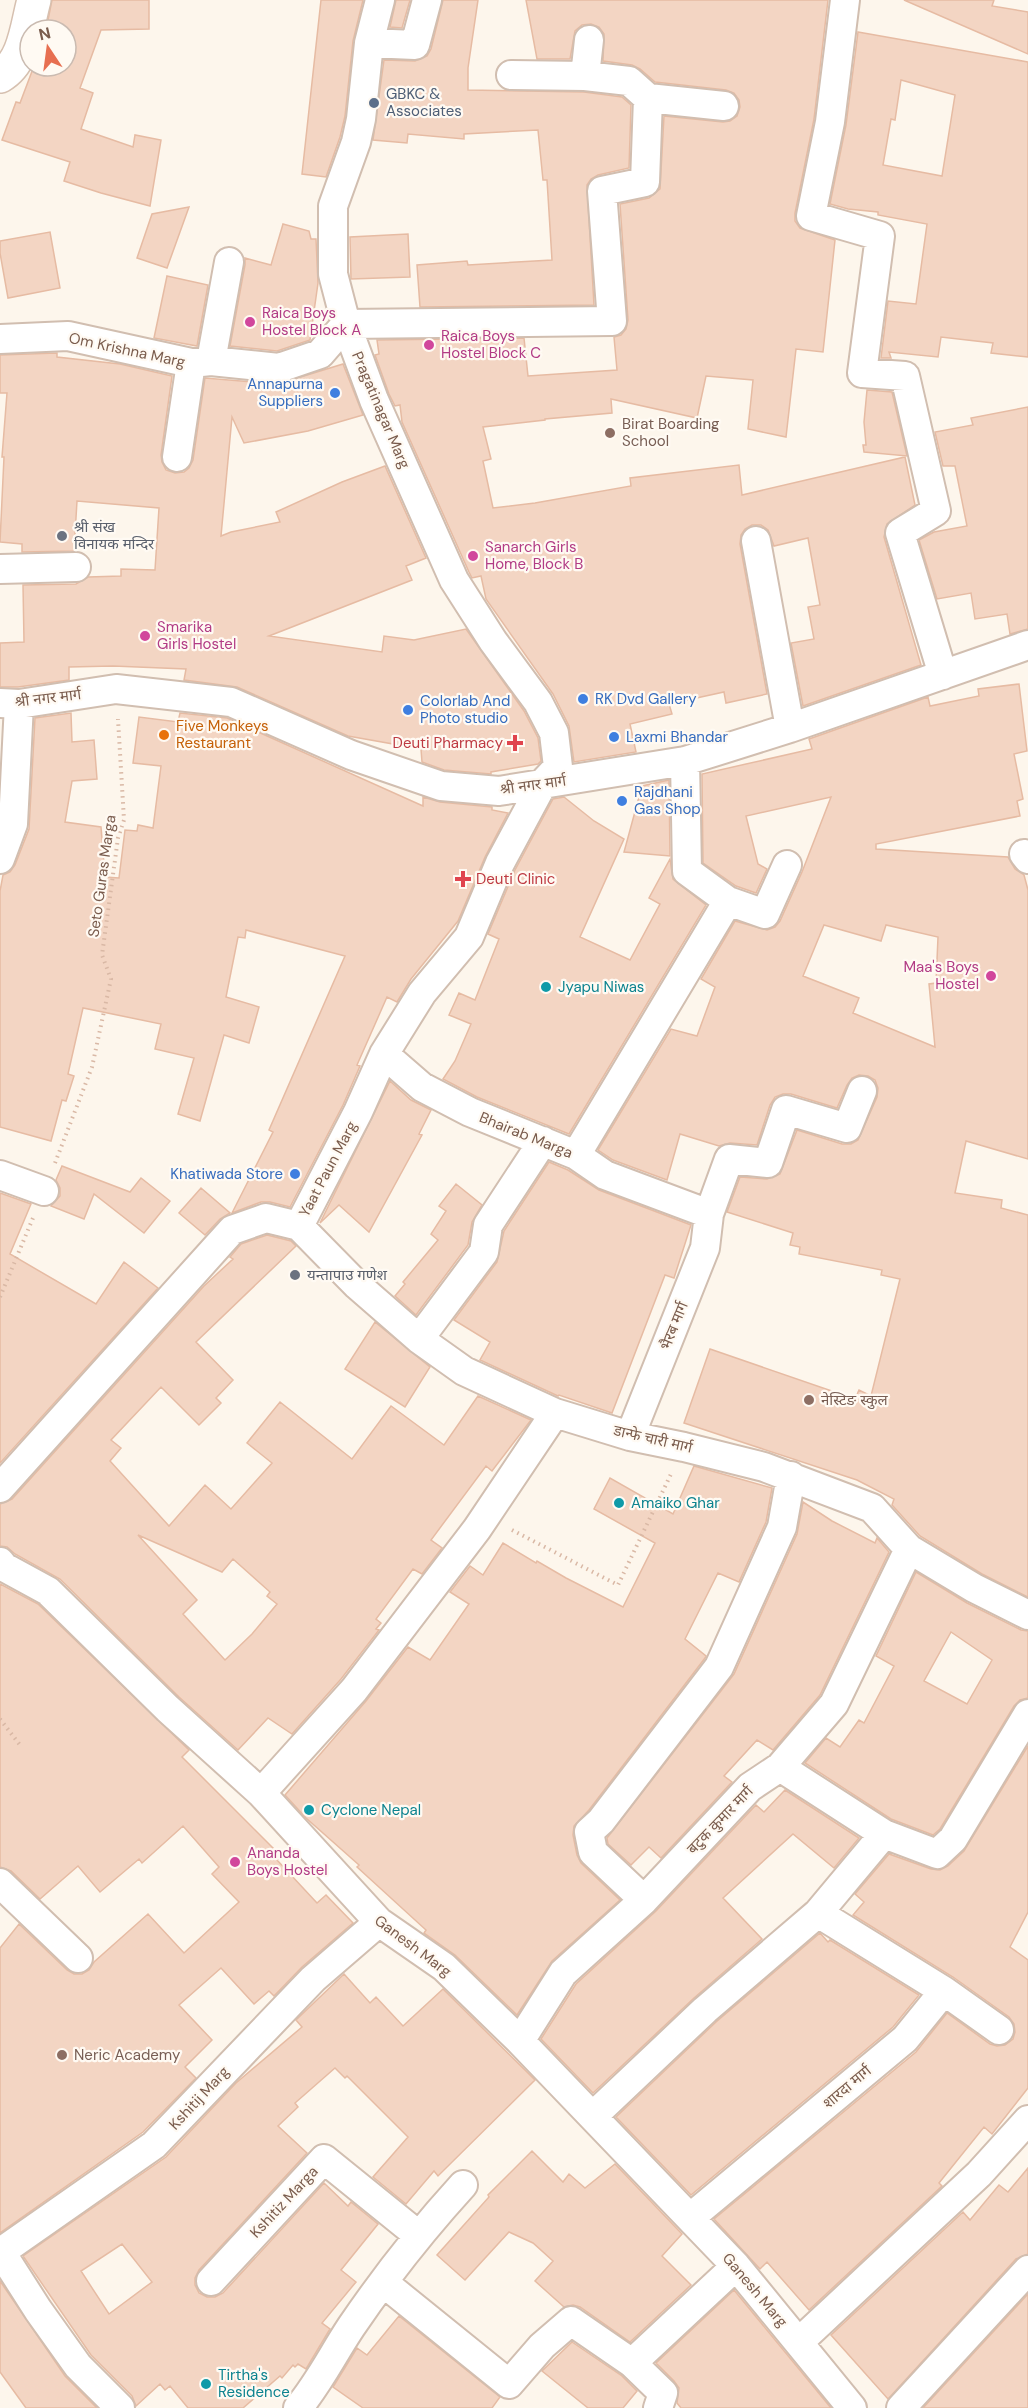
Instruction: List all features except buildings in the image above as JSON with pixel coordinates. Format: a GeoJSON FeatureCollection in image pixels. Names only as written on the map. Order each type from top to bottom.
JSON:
{"type":"FeatureCollection","features":[{"type":"Feature","properties":{"kind":"main road"},"geometry":{"type":"LineString","coordinates":[[0,76],[7,72],[20,52],[34,0]]}},
{"type":"Feature","properties":{"kind":"street","name":"Pragatinagar Marg"},"geometry":{"type":"LineString","coordinates":[[380,0],[369,43],[361,119],[356,141],[333,206],[333,274],[346,324],[374,400],[454,580],[493,641],[538,702],[554,733],[558,767],[543,783]]}},
{"type":"Feature","properties":{"kind":"street"},"geometry":{"type":"LineString","coordinates":[[369,43],[415,45],[427,0]]}},
{"type":"Feature","properties":{"kind":"street"},"geometry":{"type":"LineString","coordinates":[[842,7],[830,122],[811,216],[879,236],[862,373],[905,376],[936,511],[900,533],[943,675]]}},
{"type":"Feature","properties":{"kind":"street"},"geometry":{"type":"LineString","coordinates":[[585,76],[589,40]]}},
{"type":"Feature","properties":{"kind":"street"},"geometry":{"type":"LineString","coordinates":[[511,75],[585,76],[629,81],[648,98],[724,106]]}},
{"type":"Feature","properties":{"kind":"street"},"geometry":{"type":"LineString","coordinates":[[346,324],[612,321],[602,191],[645,182],[648,98]]}},
{"type":"Feature","properties":{"kind":"street"},"geometry":{"type":"LineString","coordinates":[[177,457],[229,262]]}},
{"type":"Feature","properties":{"kind":"street","name":"Om Krishna Marg"},"geometry":{"type":"LineString","coordinates":[[0,339],[68,336],[201,362],[279,368],[320,354],[346,324]]}},
{"type":"Feature","properties":{"kind":"street"},"geometry":{"type":"LineString","coordinates":[[756,541],[790,728]]}},
{"type":"Feature","properties":{"kind":"street"},"geometry":{"type":"LineString","coordinates":[[0,568],[76,567]]}},
{"type":"Feature","properties":{"kind":"street","name":"श्री नगर मार्ग"},"geometry":{"type":"LineString","coordinates":[[10,703],[116,689],[231,702],[351,755],[441,786],[499,791],[685,761],[790,728],[1028,645]]}},
{"type":"Feature","properties":{"kind":"street"},"geometry":{"type":"LineString","coordinates":[[0,859],[13,824],[10,703]]}},
{"type":"Feature","properties":{"kind":"street"},"geometry":{"type":"LineString","coordinates":[[685,761],[687,872],[761,922],[787,865]]}},
{"type":"Feature","properties":{"kind":"street","name":"Yaat Paun Marg"},"geometry":{"type":"LineString","coordinates":[[0,1488],[232,1230],[266,1218],[299,1226],[358,1112],[384,1054],[422,993],[469,937],[500,863],[543,783]]}},
{"type":"Feature","properties":{"kind":"street"},"geometry":{"type":"LineString","coordinates":[[576,1155],[728,901]]}},
{"type":"Feature","properties":{"kind":"street","name":"Bhairab Marga"},"geometry":{"type":"LineString","coordinates":[[384,1054],[422,1087],[470,1112],[576,1155],[606,1175],[709,1214]]}},
{"type":"Feature","properties":{"kind":"street","name":"भैरब मार्ग"},"geometry":{"type":"LineString","coordinates":[[630,1436],[705,1248],[709,1214],[729,1159],[768,1163],[786,1110],[847,1128],[862,1091]]}},
{"type":"Feature","properties":{"kind":"street"},"geometry":{"type":"LineString","coordinates":[[419,1339],[484,1252],[488,1225],[543,1142]]}},
{"type":"Feature","properties":{"kind":"street"},"geometry":{"type":"LineString","coordinates":[[0,1175],[44,1191]]}},
{"type":"Feature","properties":{"kind":"street","name":"डान्फे चारी मार्ग"},"geometry":{"type":"LineString","coordinates":[[299,1226],[357,1285],[419,1339],[464,1371],[555,1413],[630,1436],[684,1447],[790,1476],[873,1508],[909,1549],[974,1588],[1028,1615]]}},
{"type":"Feature","properties":{"kind":"street"},"geometry":{"type":"LineString","coordinates":[[261,1793],[354,1690],[486,1516],[555,1413]]}},
{"type":"Feature","properties":{"kind":"street"},"geometry":{"type":"LineString","coordinates":[[644,1900],[593,1852],[589,1832],[601,1821],[718,1667],[782,1527],[790,1476]]}},
{"type":"Feature","properties":{"kind":"street","name":"बटुक कुमार मार्ग"},"geometry":{"type":"LineString","coordinates":[[520,2041],[563,1973],[644,1900],[750,1787],[780,1767],[834,1704],[909,1549]]}},
{"type":"Feature","properties":{"kind":"street","name":"Ganesh Marg"},"geometry":{"type":"LineString","coordinates":[[0,1562],[4,1567],[48,1591],[168,1709],[261,1793],[379,1922],[444,1967],[520,2041],[736,2266],[852,2408]]}},
{"type":"Feature","properties":{"kind":"street"},"geometry":{"type":"LineString","coordinates":[[780,1767],[884,1833],[937,1854],[953,1839],[1028,1714]]}},
{"type":"Feature","properties":{"kind":"street"},"geometry":{"type":"LineString","coordinates":[[593,2116],[705,2010],[818,1912],[884,1833]]}},
{"type":"Feature","properties":{"kind":"street"},"geometry":{"type":"LineString","coordinates":[[0,1883],[78,1958]]}},
{"type":"Feature","properties":{"kind":"street"},"geometry":{"type":"LineString","coordinates":[[818,1912],[944,1991],[999,2030]]}},
{"type":"Feature","properties":{"kind":"street","name":"Kshitij Marg"},"geometry":{"type":"LineString","coordinates":[[1,2252],[154,2145],[313,1979],[379,1922]]}},
{"type":"Feature","properties":{"kind":"street","name":"शारदा मार्ग"},"geometry":{"type":"LineString","coordinates":[[691,2217],[905,2039],[944,1991]]}},
{"type":"Feature","properties":{"kind":"street"},"geometry":{"type":"LineString","coordinates":[[799,2342],[979,2174],[1028,2120]]}},
{"type":"Feature","properties":{"kind":"street","name":"Kshitiz Marga"},"geometry":{"type":"LineString","coordinates":[[211,2281],[324,2159],[418,2235]]}},
{"type":"Feature","properties":{"kind":"street"},"geometry":{"type":"LineString","coordinates":[[298,2408],[312,2392],[350,2328],[418,2235],[462,2185]]}},
{"type":"Feature","properties":{"kind":"street"},"geometry":{"type":"LineString","coordinates":[[1,2252],[38,2310],[78,2366],[120,2408]]}},
{"type":"Feature","properties":{"kind":"street"},"geometry":{"type":"LineString","coordinates":[[632,2363],[736,2266]]}},
{"type":"Feature","properties":{"kind":"street"},"geometry":{"type":"LineString","coordinates":[[901,2408],[1028,2270]]}},
{"type":"Feature","properties":{"kind":"street"},"geometry":{"type":"LineString","coordinates":[[384,2283],[509,2384],[543,2346],[571,2321],[632,2363],[663,2393],[658,2408]]}},
{"type":"Feature","properties":{"kind":"path","name":"Seto Guras Marga"},"geometry":{"type":"LineString","coordinates":[[0,1298],[92,1067],[111,979],[102,955],[118,838],[124,820],[116,689]]}},
{"type":"Feature","properties":{"kind":"path"},"geometry":{"type":"LineString","coordinates":[[486,1516],[618,1585],[684,1447]]}},
{"type":"Feature","properties":{"kind":"path"},"geometry":{"type":"LineString","coordinates":[[0,1719],[20,1745]]}},
{"type":"Feature","properties":{"kind":"place","name":"GBKC & Associates"},"geometry":{"type":"Point","coordinates":[374,103]}},
{"type":"Feature","properties":{"kind":"place","name":"Raica Boys Hostel Block A"},"geometry":{"type":"Point","coordinates":[250,322]}},
{"type":"Feature","properties":{"kind":"place","name":"Raica Boys Hostel Block C"},"geometry":{"type":"Point","coordinates":[429,345]}},
{"type":"Feature","properties":{"kind":"place","name":"Annapurna Suppliers"},"geometry":{"type":"Point","coordinates":[335,393]}},
{"type":"Feature","properties":{"kind":"place","name":"Birat Boarding School"},"geometry":{"type":"Point","coordinates":[610,433]}},
{"type":"Feature","properties":{"kind":"place","name":"श्री संख विनायक मन्दिर"},"geometry":{"type":"Point","coordinates":[62,536]}},
{"type":"Feature","properties":{"kind":"place","name":"Sanarch Girls Home, Block B"},"geometry":{"type":"Point","coordinates":[473,556]}},
{"type":"Feature","properties":{"kind":"place","name":"Smarika Girls Hostel"},"geometry":{"type":"Point","coordinates":[145,636]}},
{"type":"Feature","properties":{"kind":"place","name":"RK Dvd Gallery"},"geometry":{"type":"Point","coordinates":[583,699]}},
{"type":"Feature","properties":{"kind":"place","name":"Colorlab And Photo studio"},"geometry":{"type":"Point","coordinates":[408,710]}},
{"type":"Feature","properties":{"kind":"place","name":"Five Monkeys Restaurant"},"geometry":{"type":"Point","coordinates":[164,735]}},
{"type":"Feature","properties":{"kind":"place","name":"Laxmi Bhandar"},"geometry":{"type":"Point","coordinates":[614,737]}},
{"type":"Feature","properties":{"kind":"place","name":"Deuti Pharmacy"},"geometry":{"type":"Point","coordinates":[515,743]}},
{"type":"Feature","properties":{"kind":"place","name":"Rajdhani Gas Shop"},"geometry":{"type":"Point","coordinates":[622,801]}},
{"type":"Feature","properties":{"kind":"place","name":"Deuti Clinic"},"geometry":{"type":"Point","coordinates":[463,879]}},
{"type":"Feature","properties":{"kind":"place","name":"Maa's Boys Hostel"},"geometry":{"type":"Point","coordinates":[991,976]}},
{"type":"Feature","properties":{"kind":"place","name":"Jyapu Niwas"},"geometry":{"type":"Point","coordinates":[546,987]}},
{"type":"Feature","properties":{"kind":"place","name":"Khatiwada Store"},"geometry":{"type":"Point","coordinates":[295,1174]}},
{"type":"Feature","properties":{"kind":"place","name":"यन्तापाउ गणेश"},"geometry":{"type":"Point","coordinates":[295,1275]}},
{"type":"Feature","properties":{"kind":"place","name":"नेस्टिङ स्कुल"},"geometry":{"type":"Point","coordinates":[809,1400]}},
{"type":"Feature","properties":{"kind":"place","name":"Amaiko Ghar"},"geometry":{"type":"Point","coordinates":[619,1503]}},
{"type":"Feature","properties":{"kind":"place","name":"Cyclone Nepal"},"geometry":{"type":"Point","coordinates":[309,1810]}},
{"type":"Feature","properties":{"kind":"place","name":"Ananda Boys Hostel"},"geometry":{"type":"Point","coordinates":[235,1862]}},
{"type":"Feature","properties":{"kind":"place","name":"Neric Academy"},"geometry":{"type":"Point","coordinates":[62,2055]}},
{"type":"Feature","properties":{"kind":"place","name":"Tirtha's Residence"},"geometry":{"type":"Point","coordinates":[206,2384]}}]}
